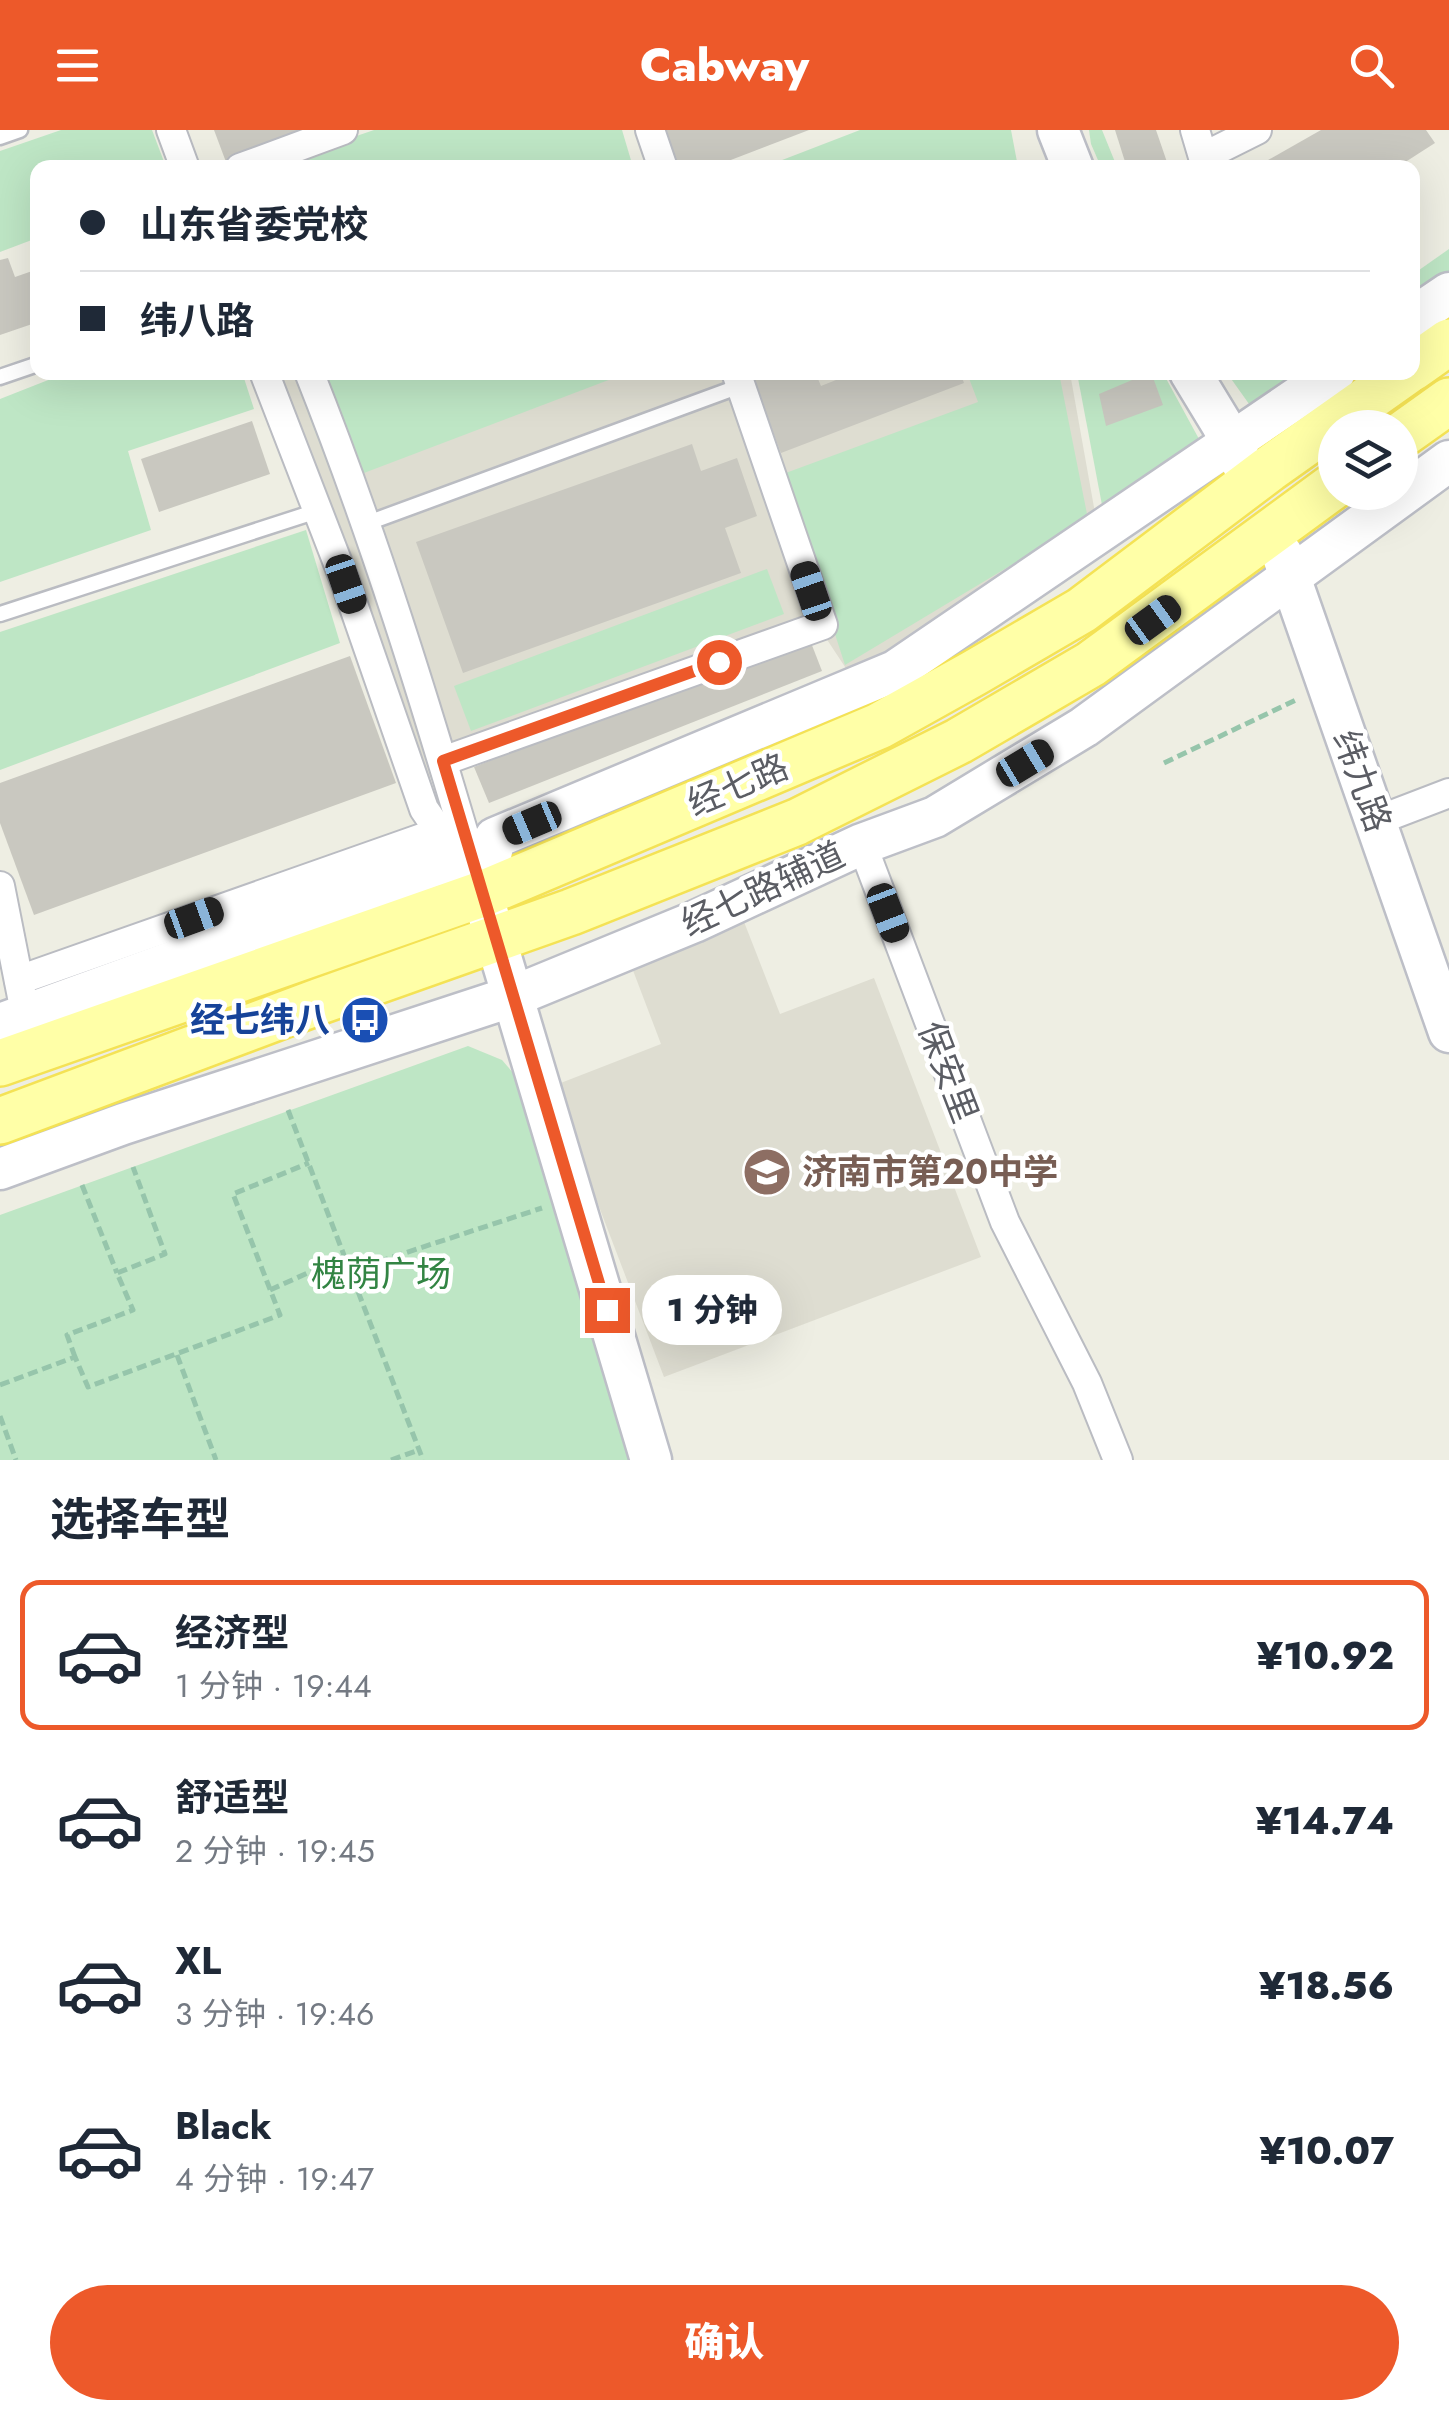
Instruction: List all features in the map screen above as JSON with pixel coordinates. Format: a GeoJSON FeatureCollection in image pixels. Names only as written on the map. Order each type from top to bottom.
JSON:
{"type":"FeatureCollection","features":[{"type":"Feature","properties":{"kind":"main road"},"geometry":{"type":"LineString","coordinates":[[1420,362],[1449,342]]}},
{"type":"Feature","properties":{"kind":"main road","name":"经七路"},"geometry":{"type":"LineString","coordinates":[[0,1062],[482,894],[879,726],[1082,610],[1242,464],[1392,380]]}},
{"type":"Feature","properties":{"kind":"main road"},"geometry":{"type":"LineString","coordinates":[[1418,423],[1449,401]]}},
{"type":"Feature","properties":{"kind":"main road","name":"经七路"},"geometry":{"type":"LineString","coordinates":[[0,1121],[571,912],[797,822],[959,740],[1091,664],[1318,498]]}},
{"type":"Feature","properties":{"kind":"street"},"geometry":{"type":"LineString","coordinates":[[171,130],[182,160]]}},
{"type":"Feature","properties":{"kind":"street"},"geometry":{"type":"LineString","coordinates":[[262,160],[343,130]]}},
{"type":"Feature","properties":{"kind":"street"},"geometry":{"type":"LineString","coordinates":[[650,130],[661,160]]}},
{"type":"Feature","properties":{"kind":"street"},"geometry":{"type":"LineString","coordinates":[[1058,130],[1069,160]]}},
{"type":"Feature","properties":{"kind":"street"},"geometry":{"type":"LineString","coordinates":[[1193,152],[1256,130]]}},
{"type":"Feature","properties":{"kind":"street"},"geometry":{"type":"LineString","coordinates":[[1420,313],[1449,293]]}},
{"type":"Feature","properties":{"kind":"street"},"geometry":{"type":"LineString","coordinates":[[267,380],[346,584],[424,809],[482,894]]}},
{"type":"Feature","properties":{"kind":"street"},"geometry":{"type":"LineString","coordinates":[[312,380],[340,449],[419,682],[651,1460]]}},
{"type":"Feature","properties":{"kind":"street"},"geometry":{"type":"LineString","coordinates":[[443,761],[823,625],[738,380]]}},
{"type":"Feature","properties":{"kind":"street"},"geometry":{"type":"LineString","coordinates":[[1195,380],[1242,464],[1327,380]]}},
{"type":"Feature","properties":{"kind":"street","name":"经七路辅道"},"geometry":{"type":"LineString","coordinates":[[0,1169],[123,1124],[514,996],[694,922],[862,844],[935,817],[1084,728],[1449,461]]}},
{"type":"Feature","properties":{"kind":"street","name":"纬九路"},"geometry":{"type":"LineString","coordinates":[[1276,531],[1449,1032]]}},
{"type":"Feature","properties":{"kind":"street"},"geometry":{"type":"LineString","coordinates":[[1376,821],[1449,794]]}},
{"type":"Feature","properties":{"kind":"street"},"geometry":{"type":"LineString","coordinates":[[15,1006],[439,832]]}},
{"type":"Feature","properties":{"kind":"street","name":"保安里"},"geometry":{"type":"LineString","coordinates":[[862,844],[1005,1222],[1087,1383],[1118,1460]]}},
{"type":"Feature","properties":{"kind":"street"},"geometry":{"type":"LineString","coordinates":[[15,1006],[446,862],[482,894]]}},
{"type":"Feature","properties":{"kind":"street"},"geometry":{"type":"LineString","coordinates":[[0,886],[15,1006]]}},
{"type":"Feature","properties":{"kind":"lane"},"geometry":{"type":"LineString","coordinates":[[0,137],[20,130]]}},
{"type":"Feature","properties":{"kind":"lane"},"geometry":{"type":"LineString","coordinates":[[0,377],[30,367]]}},
{"type":"Feature","properties":{"kind":"lane"},"geometry":{"type":"LineString","coordinates":[[365,524],[735,380]]}},
{"type":"Feature","properties":{"kind":"lane"},"geometry":{"type":"LineString","coordinates":[[0,614],[317,511]]}},
{"type":"Feature","properties":{"kind":"path"},"geometry":{"type":"LineString","coordinates":[[1164,763],[1328,685]]}},
{"type":"Feature","properties":{"kind":"path"},"geometry":{"type":"LineString","coordinates":[[288,1110],[423,1460]]}},
{"type":"Feature","properties":{"kind":"path"},"geometry":{"type":"LineString","coordinates":[[82,1185],[132,1310],[67,1335],[88,1387],[280,1315],[233,1194],[309,1163]]}},
{"type":"Feature","properties":{"kind":"path"},"geometry":{"type":"LineString","coordinates":[[117,1273],[165,1254],[132,1167]]}},
{"type":"Feature","properties":{"kind":"path"},"geometry":{"type":"LineString","coordinates":[[350,1271],[574,1198]]}},
{"type":"Feature","properties":{"kind":"path"},"geometry":{"type":"LineString","coordinates":[[270,1290],[345,1256]]}},
{"type":"Feature","properties":{"kind":"path"},"geometry":{"type":"LineString","coordinates":[[177,1354],[216,1460]]}},
{"type":"Feature","properties":{"kind":"path"},"geometry":{"type":"LineString","coordinates":[[0,1385],[76,1357]]}},
{"type":"Feature","properties":{"kind":"path"},"geometry":{"type":"LineString","coordinates":[[0,1416],[16,1460]]}},
{"type":"Feature","properties":{"kind":"path"},"geometry":{"type":"LineString","coordinates":[[391,1460],[420,1450]]}},
{"type":"Feature","properties":{"kind":"shaded area"},"geometry":{"type":"Polygon","coordinates":[[[272,380],[1071,380],[1097,524],[853,679],[820,629],[428,779],[272,380]]]}},
{"type":"Feature","properties":{"kind":"shaded area","name":"济南市第20中学"},"geometry":{"type":"Polygon","coordinates":[[[739,909],[780,1014],[874,978],[981,1257],[664,1377],[553,1086],[661,1044],[626,952],[739,909]]]}},
{"type":"Feature","properties":{"kind":"green space"},"geometry":{"type":"Polygon","coordinates":[[[61,130],[152,130],[163,160],[30,160],[30,241],[0,252],[0,151],[61,130]]]}},
{"type":"Feature","properties":{"kind":"green space"},"geometry":{"type":"Polygon","coordinates":[[[374,130],[622,130],[631,160],[286,160],[374,130]]]}},
{"type":"Feature","properties":{"kind":"green space"},"geometry":{"type":"Polygon","coordinates":[[[860,130],[1011,130],[1017,160],[782,160],[860,130]]]}},
{"type":"Feature","properties":{"kind":"green space"},"geometry":{"type":"Polygon","coordinates":[[[1089,130],[1102,130],[1114,160],[1098,160],[1089,130]]]}},
{"type":"Feature","properties":{"kind":"green space"},"geometry":{"type":"Polygon","coordinates":[[[1449,249],[1449,279],[1420,299],[1420,269],[1449,249]]]}},
{"type":"Feature","properties":{"kind":"green space"},"geometry":{"type":"Polygon","coordinates":[[[48,380],[245,380],[254,409],[128,451],[151,530],[0,582],[0,399],[48,380]]]}},
{"type":"Feature","properties":{"kind":"green space"},"geometry":{"type":"Polygon","coordinates":[[[296,380],[609,380],[335,484],[296,380]]]}},
{"type":"Feature","properties":{"kind":"green space"},"geometry":{"type":"Polygon","coordinates":[[[970,380],[1060,380],[1088,519],[845,665],[783,474],[978,402],[970,380]]]}},
{"type":"Feature","properties":{"kind":"green space"},"geometry":{"type":"Polygon","coordinates":[[[1078,380],[1167,380],[1205,450],[1102,505],[1078,380]]]}},
{"type":"Feature","properties":{"kind":"green space"},"geometry":{"type":"Polygon","coordinates":[[[1232,380],[1300,380],[1254,411],[1232,380]]]}},
{"type":"Feature","properties":{"kind":"green space"},"geometry":{"type":"Polygon","coordinates":[[[306,530],[340,643],[0,770],[0,632],[306,530]]]}},
{"type":"Feature","properties":{"kind":"green space"},"geometry":{"type":"Polygon","coordinates":[[[767,569],[784,614],[471,731],[454,686],[767,569]]]}},
{"type":"Feature","properties":{"kind":"green space","name":"槐荫广场"},"geometry":{"type":"Polygon","coordinates":[[[468,1046],[502,1060],[520,1081],[631,1460],[0,1460],[0,1215],[468,1046]]]}},
{"type":"Feature","properties":{"kind":"building"},"geometry":{"type":"Polygon","coordinates":[[[214,130],[314,130],[232,160],[225,160],[214,130]]]}},
{"type":"Feature","properties":{"kind":"building"},"geometry":{"type":"Polygon","coordinates":[[[657,130],[809,130],[731,160],[668,160],[657,130]]]}},
{"type":"Feature","properties":{"kind":"building"},"geometry":{"type":"Polygon","coordinates":[[[1115,130],[1156,130],[1166,160],[1124,160],[1115,130]]]}},
{"type":"Feature","properties":{"kind":"building"},"geometry":{"type":"Polygon","coordinates":[[[1321,130],[1426,130],[1435,143],[1408,160],[1268,160],[1321,130]]]}},
{"type":"Feature","properties":{"kind":"building"},"geometry":{"type":"Polygon","coordinates":[[[8,258],[15,277],[30,272],[30,325],[0,335],[0,260],[8,258]]]}},
{"type":"Feature","properties":{"kind":"building"},"geometry":{"type":"Polygon","coordinates":[[[753,380],[818,380],[821,386],[836,380],[963,380],[964,383],[781,453],[753,380]]]}},
{"type":"Feature","properties":{"kind":"building"},"geometry":{"type":"Polygon","coordinates":[[[1132,380],[1154,380],[1163,405],[1106,426],[1099,394],[1132,380]]]}},
{"type":"Feature","properties":{"kind":"building"},"geometry":{"type":"Polygon","coordinates":[[[252,421],[270,474],[159,512],[141,459],[252,421]]]}},
{"type":"Feature","properties":{"kind":"building"},"geometry":{"type":"Polygon","coordinates":[[[692,444],[701,471],[737,458],[757,516],[725,528],[741,573],[463,673],[416,542],[692,444]]]}},
{"type":"Feature","properties":{"kind":"building"},"geometry":{"type":"Polygon","coordinates":[[[808,635],[822,671],[489,803],[474,767],[808,635]]]}},
{"type":"Feature","properties":{"kind":"building"},"geometry":{"type":"Polygon","coordinates":[[[350,656],[396,783],[34,915],[0,823],[0,783],[350,656]]]}},
{"type":"Feature","properties":{"kind":"place","name":"经七纬八"},"geometry":{"type":"Point","coordinates":[365,1020]}},
{"type":"Feature","properties":{"kind":"place","name":"济南市第20中学"},"geometry":{"type":"Point","coordinates":[767,1172]}},
{"type":"Feature","properties":{"kind":"route"},"geometry":{"type":"LineString","coordinates":[[607,1310],[443,761],[719,662]]}}]}
